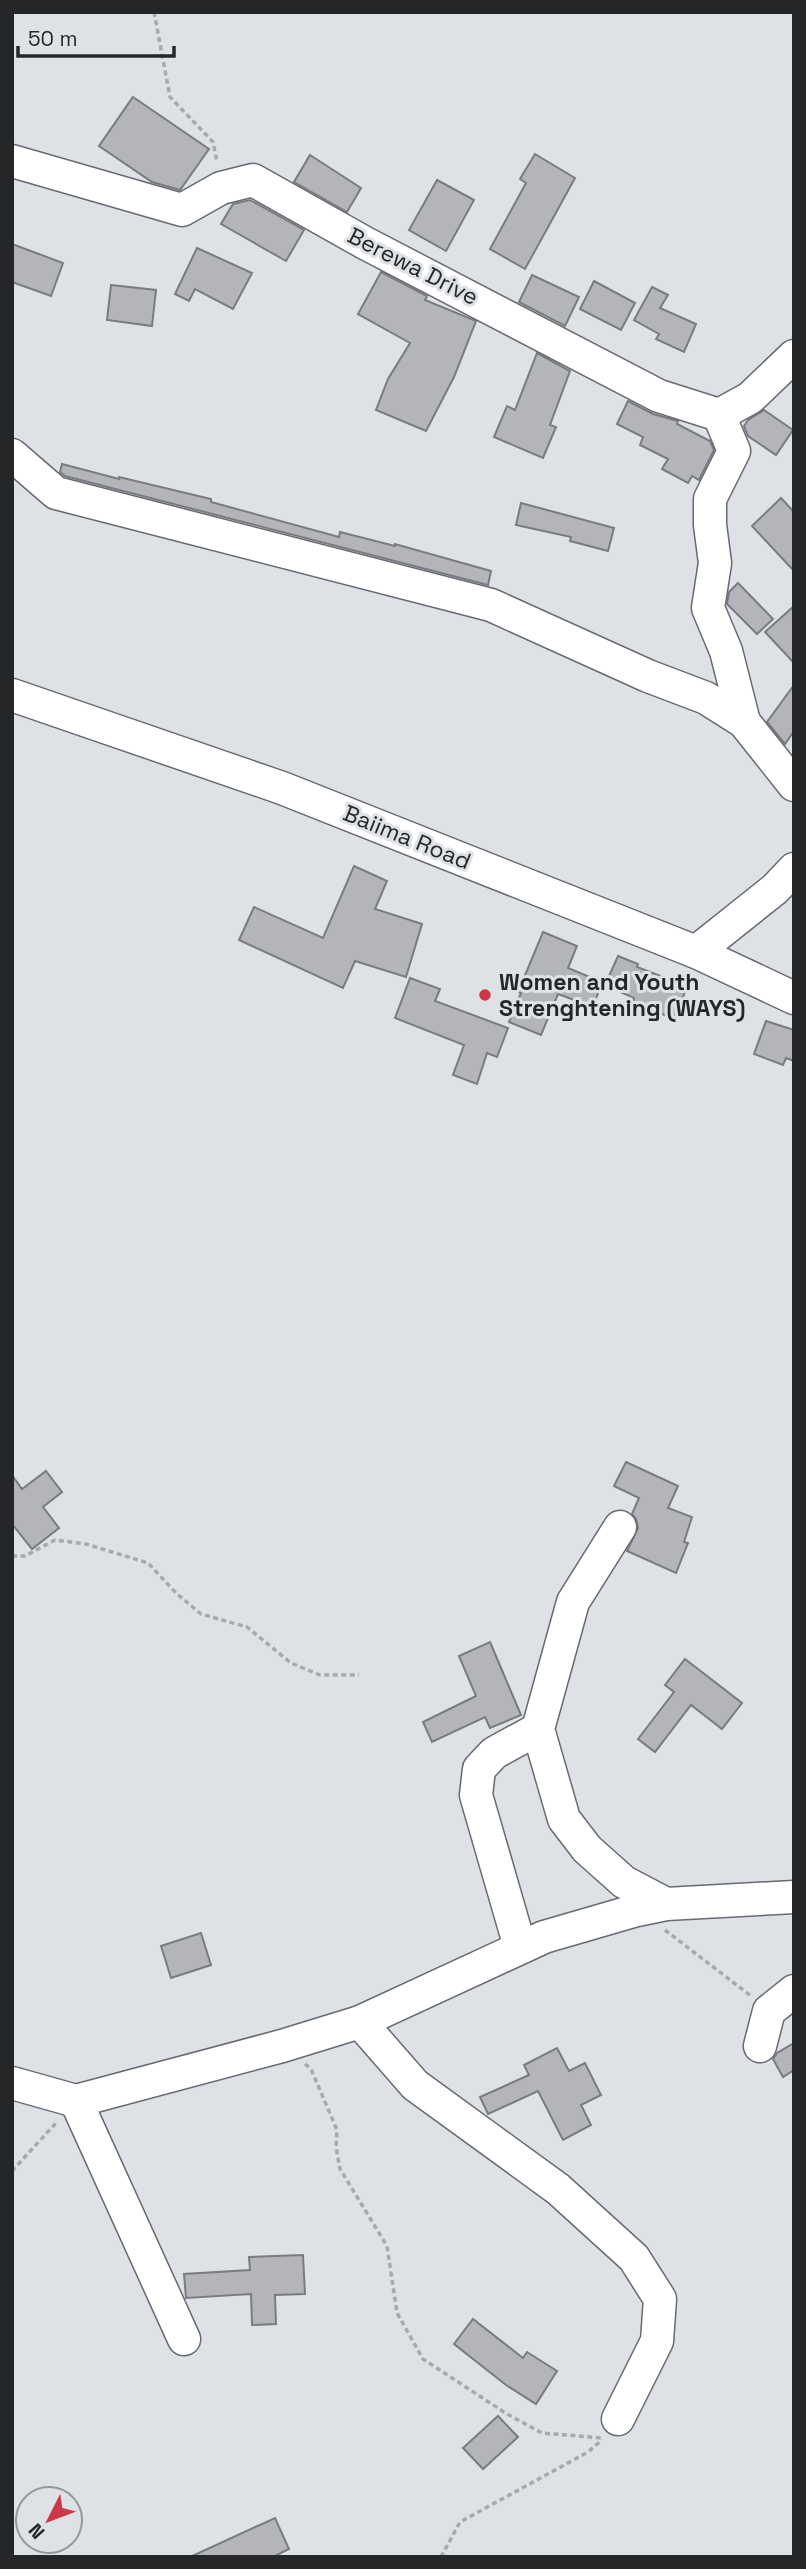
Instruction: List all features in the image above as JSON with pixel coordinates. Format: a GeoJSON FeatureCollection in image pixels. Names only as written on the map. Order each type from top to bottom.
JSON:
{"type":"FeatureCollection","features":[{"type":"Feature","properties":{"kind":"street","name":"Berewa Drive"},"geometry":{"type":"LineString","coordinates":[[12,161],[182,210],[221,188],[253,180],[365,243],[659,396],[719,415]]}},
{"type":"Feature","properties":{"kind":"street"},"geometry":{"type":"LineString","coordinates":[[744,722],[726,651],[708,608],[715,563],[710,499],[734,451],[719,415],[750,398],[794,356]]}},
{"type":"Feature","properties":{"kind":"street"},"geometry":{"type":"LineString","coordinates":[[12,455],[56,493],[491,604],[648,676],[706,698],[744,722],[794,785]]}},
{"type":"Feature","properties":{"kind":"street","name":"Baiima Road"},"geometry":{"type":"LineString","coordinates":[[12,695],[282,788],[696,952],[794,998]]}},
{"type":"Feature","properties":{"kind":"street"},"geometry":{"type":"LineString","coordinates":[[696,952],[775,889],[794,869]]}},
{"type":"Feature","properties":{"kind":"street"},"geometry":{"type":"LineString","coordinates":[[620,1527],[573,1602],[538,1729],[564,1819],[587,1849],[651,1907]]}},
{"type":"Feature","properties":{"kind":"street"},"geometry":{"type":"LineString","coordinates":[[520,1947],[476,1795],[479,1769],[494,1753],[538,1729]]}},
{"type":"Feature","properties":{"kind":"street"},"geometry":{"type":"LineString","coordinates":[[12,2084],[76,2101],[282,2046],[360,2022],[544,1937],[651,1907],[794,1897]]}},
{"type":"Feature","properties":{"kind":"street"},"geometry":{"type":"LineString","coordinates":[[760,2046],[769,2011],[794,1991]]}},
{"type":"Feature","properties":{"kind":"street"},"geometry":{"type":"LineString","coordinates":[[360,2022],[415,2085],[558,2189],[634,2258],[660,2299],[657,2342],[611,2429]]}},
{"type":"Feature","properties":{"kind":"street"},"geometry":{"type":"LineString","coordinates":[[76,2101],[184,2339]]}},
{"type":"Feature","properties":{"kind":"path"},"geometry":{"type":"LineString","coordinates":[[154,12],[170,97],[213,142],[221,188]]}},
{"type":"Feature","properties":{"kind":"path"},"geometry":{"type":"LineString","coordinates":[[12,1556],[26,1556],[55,1540],[86,1544],[148,1563],[176,1593],[201,1614],[247,1627],[291,1663],[320,1675],[359,1675]]}},
{"type":"Feature","properties":{"kind":"path"},"geometry":{"type":"LineString","coordinates":[[651,1907],[769,2011]]}},
{"type":"Feature","properties":{"kind":"path"},"geometry":{"type":"LineString","coordinates":[[282,2046],[311,2069],[337,2130],[336,2147],[340,2169],[387,2246],[397,2313],[423,2359],[507,2414],[542,2433],[611,2429]]}},
{"type":"Feature","properties":{"kind":"path"},"geometry":{"type":"LineString","coordinates":[[12,2171],[76,2101]]}},
{"type":"Feature","properties":{"kind":"path"},"geometry":{"type":"LineString","coordinates":[[441,2557],[460,2522],[588,2452],[611,2429]]}},
{"type":"Feature","properties":{"kind":"building"},"geometry":{"type":"Polygon","coordinates":[[[133,97],[209,149],[180,190],[152,182],[99,146],[133,97]]]}},
{"type":"Feature","properties":{"kind":"building"},"geometry":{"type":"Polygon","coordinates":[[[535,154],[575,178],[525,269],[490,249],[526,183],[520,179],[535,154]]]}},
{"type":"Feature","properties":{"kind":"building"},"geometry":{"type":"Polygon","coordinates":[[[310,155],[361,188],[347,212],[294,182],[310,155]]]}},
{"type":"Feature","properties":{"kind":"building"},"geometry":{"type":"Polygon","coordinates":[[[437,180],[474,200],[446,251],[409,230],[437,180]]]}},
{"type":"Feature","properties":{"kind":"building"},"geometry":{"type":"Polygon","coordinates":[[[250,200],[304,230],[286,261],[221,224],[233,204],[250,200]]]}},
{"type":"Feature","properties":{"kind":"building"},"geometry":{"type":"Polygon","coordinates":[[[12,244],[63,263],[51,296],[12,282],[12,244]]]}},
{"type":"Feature","properties":{"kind":"building"},"geometry":{"type":"Polygon","coordinates":[[[197,248],[252,273],[233,309],[195,289],[189,301],[175,294],[197,248]]]}},
{"type":"Feature","properties":{"kind":"building"},"geometry":{"type":"Polygon","coordinates":[[[381,272],[427,296],[425,300],[476,321],[454,377],[426,431],[376,410],[388,379],[410,343],[358,314],[381,272]]]}},
{"type":"Feature","properties":{"kind":"building"},"geometry":{"type":"Polygon","coordinates":[[[532,275],[579,297],[565,326],[519,302],[532,275]]]}},
{"type":"Feature","properties":{"kind":"building"},"geometry":{"type":"Polygon","coordinates":[[[594,281],[635,303],[621,330],[580,309],[594,281]]]}},
{"type":"Feature","properties":{"kind":"building"},"geometry":{"type":"Polygon","coordinates":[[[111,285],[156,290],[152,326],[107,320],[111,285]]]}},
{"type":"Feature","properties":{"kind":"building"},"geometry":{"type":"Polygon","coordinates":[[[652,287],[668,295],[660,308],[696,324],[684,352],[656,339],[659,334],[634,320],[652,287]]]}},
{"type":"Feature","properties":{"kind":"building"},"geometry":{"type":"Polygon","coordinates":[[[537,353],[570,371],[550,425],[556,427],[543,458],[494,437],[507,406],[515,410],[537,353]]]}},
{"type":"Feature","properties":{"kind":"building"},"geometry":{"type":"Polygon","coordinates":[[[628,401],[653,414],[678,421],[677,424],[710,441],[714,450],[699,480],[692,476],[688,483],[662,469],[668,459],[640,445],[643,437],[617,424],[628,401]]]}},
{"type":"Feature","properties":{"kind":"building"},"geometry":{"type":"Polygon","coordinates":[[[764,410],[793,430],[776,455],[748,436],[744,426],[748,420],[764,410]]]}},
{"type":"Feature","properties":{"kind":"building"},"geometry":{"type":"Polygon","coordinates":[[[62,464],[211,499],[211,502],[339,537],[340,532],[395,544],[491,571],[488,585],[65,476],[60,472],[62,464]]]}},
{"type":"Feature","properties":{"kind":"building"},"geometry":{"type":"Polygon","coordinates":[[[781,498],[794,512],[794,571],[752,526],[781,498]]]}},
{"type":"Feature","properties":{"kind":"building"},"geometry":{"type":"Polygon","coordinates":[[[521,503],[614,528],[608,551],[570,541],[571,537],[516,525],[521,503]]]}},
{"type":"Feature","properties":{"kind":"building"},"geometry":{"type":"Polygon","coordinates":[[[738,583],[773,619],[757,634],[727,604],[729,592],[738,583]]]}},
{"type":"Feature","properties":{"kind":"building"},"geometry":{"type":"Polygon","coordinates":[[[794,606],[794,663],[765,632],[794,606]]]}},
{"type":"Feature","properties":{"kind":"building"},"geometry":{"type":"Polygon","coordinates":[[[794,685],[794,731],[785,744],[767,722],[794,685]]]}},
{"type":"Feature","properties":{"kind":"building"},"geometry":{"type":"Polygon","coordinates":[[[354,866],[387,881],[375,909],[422,924],[406,977],[355,961],[343,988],[239,940],[254,907],[323,938],[354,866]]]}},
{"type":"Feature","properties":{"kind":"building"},"geometry":{"type":"Polygon","coordinates":[[[543,932],[577,946],[568,968],[602,982],[593,1007],[558,994],[541,1035],[509,1022],[521,993],[518,992],[543,932]]]}},
{"type":"Feature","properties":{"kind":"building"},"geometry":{"type":"Polygon","coordinates":[[[618,956],[638,964],[637,967],[687,986],[675,1019],[633,1003],[634,998],[605,985],[618,956]]]}},
{"type":"Feature","properties":{"kind":"building"},"geometry":{"type":"Polygon","coordinates":[[[410,978],[440,989],[435,1001],[508,1028],[497,1057],[487,1053],[477,1084],[453,1075],[464,1045],[395,1018],[410,978]]]}},
{"type":"Feature","properties":{"kind":"building"},"geometry":{"type":"Polygon","coordinates":[[[766,1021],[794,1030],[794,1061],[786,1058],[783,1065],[754,1054],[766,1021]]]}},
{"type":"Feature","properties":{"kind":"building"},"geometry":{"type":"Polygon","coordinates":[[[626,1462],[678,1486],[668,1508],[692,1517],[684,1542],[688,1543],[676,1573],[627,1551],[638,1528],[632,1514],[639,1498],[614,1486],[626,1462]]]}},
{"type":"Feature","properties":{"kind":"building"},"geometry":{"type":"Polygon","coordinates":[[[46,1471],[62,1492],[43,1507],[59,1528],[32,1549],[12,1524],[12,1475],[22,1489],[46,1471]]]}},
{"type":"Feature","properties":{"kind":"building"},"geometry":{"type":"Polygon","coordinates":[[[490,1642],[521,1715],[490,1728],[485,1717],[432,1742],[423,1722],[476,1696],[459,1656],[490,1642]]]}},
{"type":"Feature","properties":{"kind":"building"},"geometry":{"type":"Polygon","coordinates":[[[685,1659],[742,1703],[722,1729],[691,1705],[655,1752],[638,1739],[674,1692],[665,1685],[685,1659]]]}},
{"type":"Feature","properties":{"kind":"building"},"geometry":{"type":"Polygon","coordinates":[[[201,1933],[211,1965],[171,1978],[161,1946],[201,1933]]]}},
{"type":"Feature","properties":{"kind":"building"},"geometry":{"type":"Polygon","coordinates":[[[794,2043],[794,2070],[783,2077],[773,2059],[777,2053],[794,2043]]]}},
{"type":"Feature","properties":{"kind":"building"},"geometry":{"type":"Polygon","coordinates":[[[557,2048],[569,2071],[585,2063],[601,2095],[581,2105],[591,2125],[563,2140],[538,2091],[488,2114],[480,2097],[529,2075],[524,2065],[557,2048]]]}},
{"type":"Feature","properties":{"kind":"building"},"geometry":{"type":"Polygon","coordinates":[[[303,2255],[305,2294],[275,2295],[276,2324],[252,2325],[251,2294],[186,2298],[184,2274],[250,2270],[249,2257],[303,2255]]]}},
{"type":"Feature","properties":{"kind":"building"},"geometry":{"type":"Polygon","coordinates":[[[473,2319],[523,2358],[527,2352],[557,2371],[536,2404],[506,2385],[454,2344],[473,2319]]]}},
{"type":"Feature","properties":{"kind":"building"},"geometry":{"type":"Polygon","coordinates":[[[498,2416],[518,2437],[483,2469],[463,2448],[498,2416]]]}},
{"type":"Feature","properties":{"kind":"building"},"geometry":{"type":"Polygon","coordinates":[[[275,2518],[289,2549],[273,2557],[190,2557],[275,2518]]]}},
{"type":"Feature","properties":{"kind":"place","name":"Women and Youth Strenghtening (WAYS)"},"geometry":{"type":"Point","coordinates":[485,995]}}]}
